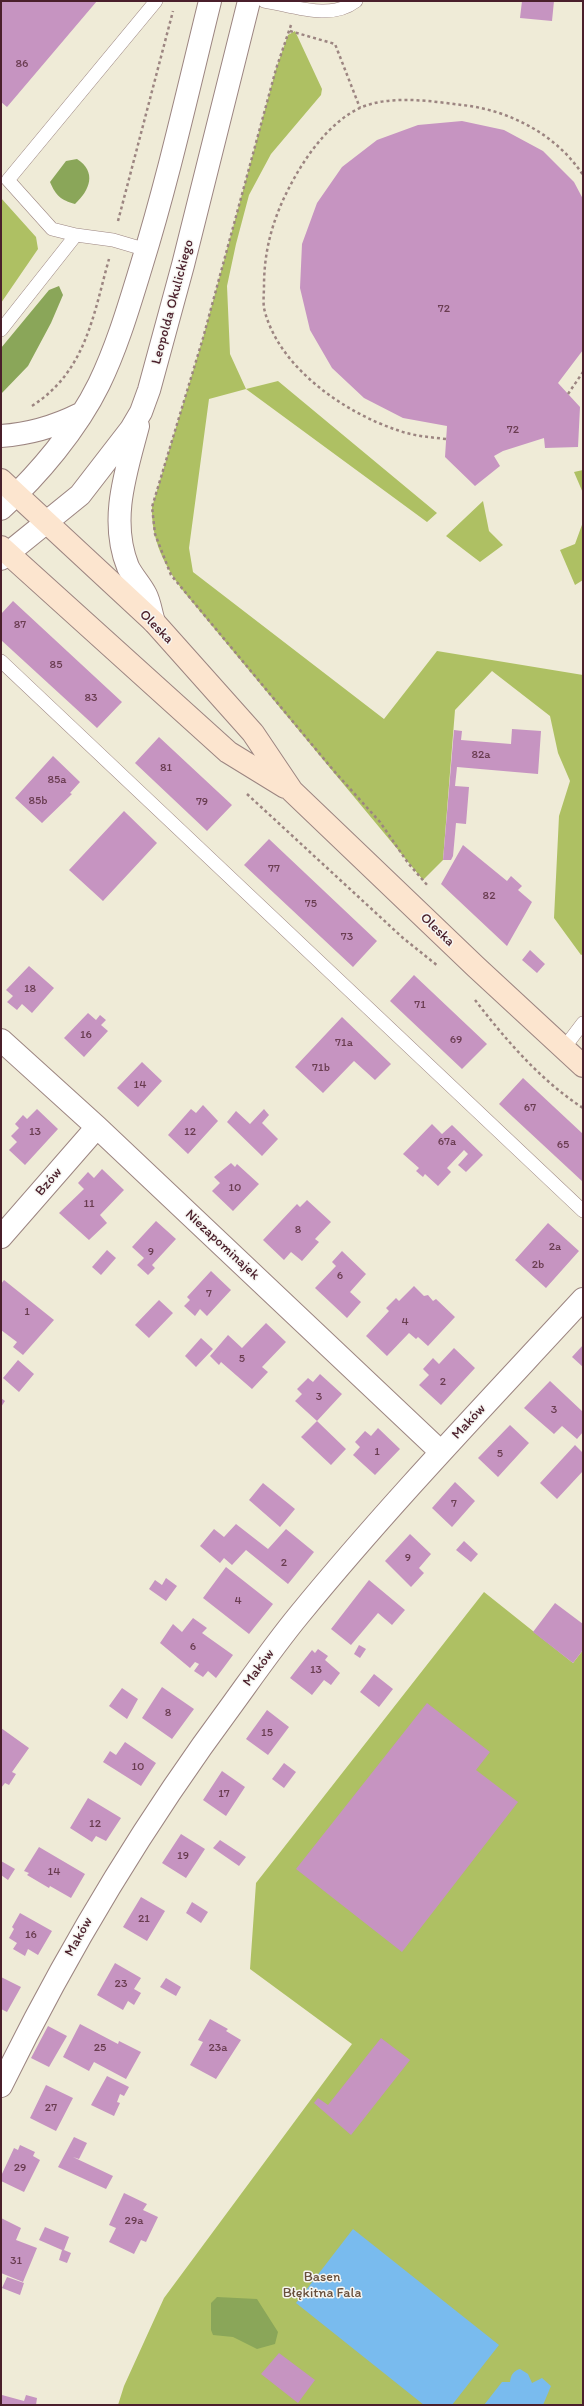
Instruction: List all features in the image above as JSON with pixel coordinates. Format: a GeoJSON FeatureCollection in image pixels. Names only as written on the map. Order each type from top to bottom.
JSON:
{"type":"FeatureCollection","features":[{"type":"Feature","properties":{"kind":"main road","name":"Oleska"},"geometry":{"type":"LineString","coordinates":[[1,480],[154,622],[253,733],[292,791],[476,967],[583,1066]]}},
{"type":"Feature","properties":{"kind":"main road","name":"Oleska"},"geometry":{"type":"LineString","coordinates":[[3,554],[228,752],[292,791]]}},
{"type":"Feature","properties":{"kind":"street"},"geometry":{"type":"LineString","coordinates":[[1,509],[33,478],[83,413],[99,384],[116,344],[147,250],[210,1]]}},
{"type":"Feature","properties":{"kind":"street","name":"Leopolda Okulickiego"},"geometry":{"type":"LineString","coordinates":[[3,554],[48,523],[80,495],[131,429],[142,412],[152,383],[183,265],[249,1]]}},
{"type":"Feature","properties":{"kind":"street"},"geometry":{"type":"LineString","coordinates":[[142,412],[122,488],[119,508],[120,530],[128,566],[146,595],[154,622]]}},
{"type":"Feature","properties":{"kind":"street"},"geometry":{"type":"LineString","coordinates":[[1,436],[34,432],[56,426],[83,413]]}},
{"type":"Feature","properties":{"kind":"street","name":"Niezapominajek"},"geometry":{"type":"LineString","coordinates":[[1,1040],[97,1127],[441,1452]]}},
{"type":"Feature","properties":{"kind":"street","name":"Bzów"},"geometry":{"type":"LineString","coordinates":[[1,1237],[97,1127]]}},
{"type":"Feature","properties":{"kind":"street","name":"Maków"},"geometry":{"type":"LineString","coordinates":[[1,2086],[88,1921],[120,1867],[204,1742],[297,1617],[359,1543],[583,1299]]}},
{"type":"Feature","properties":{"kind":"lane"},"geometry":{"type":"LineString","coordinates":[[147,250],[113,240],[76,235],[52,228],[8,180],[156,1]]}},
{"type":"Feature","properties":{"kind":"lane"},"geometry":{"type":"LineString","coordinates":[[264,1],[332,12],[347,7],[356,1]]}},
{"type":"Feature","properties":{"kind":"lane"},"geometry":{"type":"LineString","coordinates":[[1,330],[76,235]]}},
{"type":"Feature","properties":{"kind":"lane"},"geometry":{"type":"LineString","coordinates":[[1,661],[583,1211]]}},
{"type":"Feature","properties":{"kind":"lane"},"geometry":{"type":"LineString","coordinates":[[564,1048],[583,1023]]}},
{"type":"Feature","properties":{"kind":"path"},"geometry":{"type":"LineString","coordinates":[[294,6],[290,31],[276,69],[202,338],[168,449],[152,508],[153,528],[160,552],[171,574],[334,771],[380,822],[408,864],[422,879]]}},
{"type":"Feature","properties":{"kind":"path"},"geometry":{"type":"LineString","coordinates":[[27,410],[63,378],[82,351],[91,326],[174,9]]}},
{"type":"Feature","properties":{"kind":"path"},"geometry":{"type":"LineString","coordinates":[[290,31],[335,44],[360,108]]}},
{"type":"Feature","properties":{"kind":"path"},"geometry":{"type":"LineString","coordinates":[[446,440],[416,436],[396,430],[376,421],[324,391],[297,368],[282,350],[272,332],[264,306],[265,257],[269,235],[279,207],[305,160],[326,134],[360,108],[381,101],[445,103],[491,110],[513,118],[550,139],[583,175]]}},
{"type":"Feature","properties":{"kind":"path"},"geometry":{"type":"LineString","coordinates":[[568,394],[583,372]]}},
{"type":"Feature","properties":{"kind":"path"},"geometry":{"type":"LineString","coordinates":[[246,793],[403,938],[440,968]]}},
{"type":"Feature","properties":{"kind":"path"},"geometry":{"type":"LineString","coordinates":[[474,999],[496,1028],[556,1090],[583,1108]]}},
{"type":"Feature","properties":{"kind":"green space"},"geometry":{"type":"Polygon","coordinates":[[[295,31],[322,89],[321,95],[271,154],[249,195],[236,244],[227,286],[230,354],[246,389],[209,399],[189,548],[193,572],[384,719],[437,651],[583,675],[583,954],[581,955],[554,918],[559,816],[570,781],[558,753],[550,716],[492,671],[455,710],[443,860],[423,880],[184,592],[165,563],[160,552],[154,531],[152,507],[203,338],[276,69],[288,35],[295,31]]]}},
{"type":"Feature","properties":{"kind":"green space"},"geometry":{"type":"Polygon","coordinates":[[[77,159],[87,170],[89,181],[84,193],[75,204],[60,197],[54,191],[50,182],[66,161],[77,159]]]}},
{"type":"Feature","properties":{"kind":"green space"},"geometry":{"type":"Polygon","coordinates":[[[1,198],[36,237],[38,249],[1,303],[1,198]]]}},
{"type":"Feature","properties":{"kind":"green space"},"geometry":{"type":"Polygon","coordinates":[[[59,286],[63,295],[51,323],[28,366],[1,394],[1,348],[49,290],[59,286]]]}},
{"type":"Feature","properties":{"kind":"green space"},"geometry":{"type":"Polygon","coordinates":[[[278,381],[437,513],[427,522],[246,389],[278,381]]]}},
{"type":"Feature","properties":{"kind":"green space"},"geometry":{"type":"Polygon","coordinates":[[[583,470],[583,493],[574,472],[583,470]]]}},
{"type":"Feature","properties":{"kind":"green space"},"geometry":{"type":"Polygon","coordinates":[[[483,501],[489,531],[503,545],[480,562],[446,536],[483,501]]]}},
{"type":"Feature","properties":{"kind":"green space"},"geometry":{"type":"Polygon","coordinates":[[[583,522],[583,580],[575,585],[560,550],[575,544],[583,522]]]}},
{"type":"Feature","properties":{"kind":"green space","name":"Basen Błękitna Fala"},"geometry":{"type":"Polygon","coordinates":[[[484,1592],[573,1663],[583,1650],[583,2405],[118,2405],[124,2386],[164,2298],[352,2044],[250,1969],[256,1883],[484,1592]]]}},
{"type":"Feature","properties":{"kind":"green space"},"geometry":{"type":"Polygon","coordinates":[[[217,2297],[257,2299],[278,2332],[275,2344],[257,2349],[233,2337],[213,2335],[211,2330],[211,2303],[217,2297]]]}},
{"type":"Feature","properties":{"kind":"water"},"geometry":{"type":"Polygon","coordinates":[[[353,2229],[499,2345],[452,2405],[424,2405],[296,2303],[353,2229]]]}},
{"type":"Feature","properties":{"kind":"water"},"geometry":{"type":"Polygon","coordinates":[[[520,2369],[528,2374],[532,2383],[542,2378],[551,2386],[543,2405],[484,2405],[502,2382],[510,2382],[513,2374],[520,2369]]]}},
{"type":"Feature","properties":{"kind":"building"},"geometry":{"type":"Polygon","coordinates":[[[1,1],[97,1],[7,107],[1,102],[1,1]]]}},
{"type":"Feature","properties":{"kind":"building"},"geometry":{"type":"Polygon","coordinates":[[[522,1],[554,1],[552,21],[520,18],[522,1]]]}},
{"type":"Feature","properties":{"kind":"building"},"geometry":{"type":"Polygon","coordinates":[[[462,121],[504,130],[543,151],[574,182],[583,199],[583,350],[558,383],[580,407],[578,447],[545,448],[544,438],[503,451],[494,456],[500,466],[475,486],[445,457],[447,426],[403,418],[364,398],[332,368],[310,330],[300,288],[302,244],[317,203],[342,167],[377,140],[418,125],[462,121]]]}},
{"type":"Feature","properties":{"kind":"building"},"geometry":{"type":"Polygon","coordinates":[[[13,601],[122,702],[97,728],[1,640],[1,614],[13,601]]]}},
{"type":"Feature","properties":{"kind":"building"},"geometry":{"type":"Polygon","coordinates":[[[512,729],[541,731],[538,774],[457,767],[455,786],[469,787],[466,824],[456,823],[453,856],[451,860],[443,860],[454,730],[462,731],[461,740],[511,744],[512,729]]]}},
{"type":"Feature","properties":{"kind":"building"},"geometry":{"type":"Polygon","coordinates":[[[159,737],[232,805],[207,831],[135,763],[159,737]]]}},
{"type":"Feature","properties":{"kind":"building"},"geometry":{"type":"Polygon","coordinates":[[[53,756],[80,782],[70,793],[72,794],[42,823],[15,798],[53,756]]]}},
{"type":"Feature","properties":{"kind":"building"},"geometry":{"type":"Polygon","coordinates":[[[124,811],[157,843],[103,901],[69,870],[124,811]]]}},
{"type":"Feature","properties":{"kind":"building"},"geometry":{"type":"Polygon","coordinates":[[[269,839],[377,941],[353,967],[244,865],[269,839]]]}},
{"type":"Feature","properties":{"kind":"building"},"geometry":{"type":"Polygon","coordinates":[[[463,845],[507,881],[511,876],[522,886],[518,890],[532,902],[507,946],[441,884],[463,845]]]}},
{"type":"Feature","properties":{"kind":"building"},"geometry":{"type":"Polygon","coordinates":[[[530,950],[545,964],[537,973],[522,960],[530,950]]]}},
{"type":"Feature","properties":{"kind":"building"},"geometry":{"type":"Polygon","coordinates":[[[29,966],[54,988],[32,1013],[22,1004],[17,1010],[7,1002],[13,996],[6,990],[29,966]]]}},
{"type":"Feature","properties":{"kind":"building"},"geometry":{"type":"Polygon","coordinates":[[[414,975],[487,1044],[462,1069],[390,1001],[414,975]]]}},
{"type":"Feature","properties":{"kind":"building"},"geometry":{"type":"Polygon","coordinates":[[[88,1013],[96,1020],[100,1015],[106,1020],[101,1025],[108,1031],[84,1057],[64,1038],[88,1013]]]}},
{"type":"Feature","properties":{"kind":"building"},"geometry":{"type":"Polygon","coordinates":[[[342,1017],[391,1064],[375,1080],[354,1061],[323,1093],[295,1067],[342,1017]]]}},
{"type":"Feature","properties":{"kind":"building"},"geometry":{"type":"Polygon","coordinates":[[[142,1062],[162,1081],[138,1107],[117,1088],[142,1062]]]}},
{"type":"Feature","properties":{"kind":"building"},"geometry":{"type":"Polygon","coordinates":[[[523,1078],[583,1134],[583,1182],[499,1104],[523,1078]]]}},
{"type":"Feature","properties":{"kind":"building"},"geometry":{"type":"Polygon","coordinates":[[[203,1105],[218,1121],[188,1154],[168,1135],[191,1109],[196,1113],[203,1105]]]}},
{"type":"Feature","properties":{"kind":"building"},"geometry":{"type":"Polygon","coordinates":[[[37,1109],[58,1129],[25,1165],[9,1150],[17,1142],[11,1136],[19,1128],[15,1124],[23,1115],[27,1119],[37,1109]]]}},
{"type":"Feature","properties":{"kind":"building"},"geometry":{"type":"Polygon","coordinates":[[[264,1109],[269,1115],[262,1123],[278,1139],[262,1156],[227,1122],[236,1111],[250,1124],[264,1109]]]}},
{"type":"Feature","properties":{"kind":"building"},"geometry":{"type":"Polygon","coordinates":[[[432,1124],[442,1134],[452,1125],[483,1155],[466,1172],[458,1165],[468,1154],[464,1150],[447,1168],[451,1172],[438,1186],[425,1174],[423,1177],[416,1171],[419,1168],[403,1154],[432,1124]]]}},
{"type":"Feature","properties":{"kind":"building"},"geometry":{"type":"Polygon","coordinates":[[[231,1163],[235,1167],[237,1164],[259,1184],[233,1211],[212,1191],[220,1183],[214,1177],[231,1163]]]}},
{"type":"Feature","properties":{"kind":"building"},"geometry":{"type":"Polygon","coordinates":[[[102,1169],[124,1190],[100,1215],[107,1223],[89,1240],[59,1213],[84,1189],[78,1183],[88,1172],[94,1178],[102,1169]]]}},
{"type":"Feature","properties":{"kind":"building"},"geometry":{"type":"Polygon","coordinates":[[[307,1200],[331,1222],[315,1239],[319,1242],[302,1261],[291,1252],[284,1260],[263,1240],[297,1204],[300,1207],[307,1200]]]}},
{"type":"Feature","properties":{"kind":"building"},"geometry":{"type":"Polygon","coordinates":[[[156,1221],[176,1239],[152,1265],[155,1268],[148,1275],[137,1265],[144,1258],[132,1247],[156,1221]]]}},
{"type":"Feature","properties":{"kind":"building"},"geometry":{"type":"Polygon","coordinates":[[[548,1223],[579,1251],[546,1288],[515,1260],[548,1223]]]}},
{"type":"Feature","properties":{"kind":"building"},"geometry":{"type":"Polygon","coordinates":[[[107,1250],[116,1258],[101,1275],[92,1267],[107,1250]]]}},
{"type":"Feature","properties":{"kind":"building"},"geometry":{"type":"Polygon","coordinates":[[[342,1251],[366,1274],[350,1292],[361,1302],[347,1318],[315,1288],[336,1266],[332,1262],[342,1251]]]}},
{"type":"Feature","properties":{"kind":"building"},"geometry":{"type":"Polygon","coordinates":[[[211,1271],[231,1290],[207,1316],[200,1309],[195,1316],[184,1306],[190,1300],[187,1297],[211,1271]]]}},
{"type":"Feature","properties":{"kind":"building"},"geometry":{"type":"Polygon","coordinates":[[[4,1280],[54,1320],[23,1355],[13,1347],[17,1342],[1,1330],[1,1284],[4,1280]]]}},
{"type":"Feature","properties":{"kind":"building"},"geometry":{"type":"Polygon","coordinates":[[[414,1286],[424,1296],[428,1295],[433,1301],[436,1299],[455,1317],[428,1346],[418,1337],[416,1339],[409,1333],[387,1356],[366,1336],[389,1311],[386,1308],[396,1298],[399,1301],[414,1286]]]}},
{"type":"Feature","properties":{"kind":"building"},"geometry":{"type":"Polygon","coordinates":[[[159,1300],[173,1313],[149,1338],[135,1325],[159,1300]]]}},
{"type":"Feature","properties":{"kind":"building"},"geometry":{"type":"Polygon","coordinates":[[[266,1323],[286,1342],[262,1367],[268,1372],[252,1389],[221,1362],[219,1365],[210,1356],[228,1335],[242,1348],[266,1323]]]}},
{"type":"Feature","properties":{"kind":"building"},"geometry":{"type":"Polygon","coordinates":[[[201,1338],[213,1349],[196,1367],[185,1356],[201,1338]]]}},
{"type":"Feature","properties":{"kind":"building"},"geometry":{"type":"Polygon","coordinates":[[[583,1345],[583,1367],[572,1357],[583,1345]]]}},
{"type":"Feature","properties":{"kind":"building"},"geometry":{"type":"Polygon","coordinates":[[[454,1348],[475,1368],[441,1405],[419,1385],[429,1375],[423,1369],[433,1358],[439,1364],[454,1348]]]}},
{"type":"Feature","properties":{"kind":"building"},"geometry":{"type":"Polygon","coordinates":[[[18,1360],[34,1374],[19,1392],[3,1378],[18,1360]]]}},
{"type":"Feature","properties":{"kind":"building"},"geometry":{"type":"Polygon","coordinates":[[[320,1374],[342,1394],[317,1421],[295,1401],[302,1394],[297,1389],[308,1378],[313,1382],[320,1374]]]}},
{"type":"Feature","properties":{"kind":"building"},"geometry":{"type":"Polygon","coordinates":[[[550,1381],[583,1412],[583,1432],[577,1439],[562,1426],[554,1434],[524,1408],[550,1381]]]}},
{"type":"Feature","properties":{"kind":"building"},"geometry":{"type":"Polygon","coordinates":[[[1,1398],[5,1401],[1,1407],[1,1398]]]}},
{"type":"Feature","properties":{"kind":"building"},"geometry":{"type":"Polygon","coordinates":[[[317,1421],[346,1449],[331,1465],[301,1437],[317,1421]]]}},
{"type":"Feature","properties":{"kind":"building"},"geometry":{"type":"Polygon","coordinates":[[[510,1425],[529,1443],[498,1477],[478,1458],[510,1425]]]}},
{"type":"Feature","properties":{"kind":"building"},"geometry":{"type":"Polygon","coordinates":[[[378,1428],[400,1449],[375,1475],[353,1455],[360,1447],[355,1442],[365,1431],[371,1436],[378,1428]]]}},
{"type":"Feature","properties":{"kind":"building"},"geometry":{"type":"Polygon","coordinates":[[[575,1445],[583,1453],[583,1471],[557,1499],[540,1483],[575,1445]]]}},
{"type":"Feature","properties":{"kind":"building"},"geometry":{"type":"Polygon","coordinates":[[[455,1482],[475,1501],[452,1527],[432,1508],[455,1482]]]}},
{"type":"Feature","properties":{"kind":"building"},"geometry":{"type":"Polygon","coordinates":[[[263,1483],[295,1509],[280,1527],[249,1500],[263,1483]]]}},
{"type":"Feature","properties":{"kind":"building"},"geometry":{"type":"Polygon","coordinates":[[[236,1524],[268,1549],[286,1529],[314,1552],[288,1584],[246,1550],[232,1565],[224,1558],[220,1563],[200,1546],[214,1529],[224,1537],[236,1524]]]}},
{"type":"Feature","properties":{"kind":"building"},"geometry":{"type":"Polygon","coordinates":[[[410,1534],[431,1554],[419,1568],[424,1573],[411,1587],[385,1561],[410,1534]]]}},
{"type":"Feature","properties":{"kind":"building"},"geometry":{"type":"Polygon","coordinates":[[[464,1541],[478,1554],[471,1562],[456,1550],[464,1541]]]}},
{"type":"Feature","properties":{"kind":"building"},"geometry":{"type":"Polygon","coordinates":[[[226,1567],[273,1604],[249,1634],[203,1598],[226,1567]]]}},
{"type":"Feature","properties":{"kind":"building"},"geometry":{"type":"Polygon","coordinates":[[[166,1578],[177,1586],[166,1601],[149,1589],[155,1580],[162,1585],[166,1578]]]}},
{"type":"Feature","properties":{"kind":"building"},"geometry":{"type":"Polygon","coordinates":[[[369,1580],[405,1610],[392,1625],[378,1613],[351,1645],[331,1629],[369,1580]]]}},
{"type":"Feature","properties":{"kind":"building"},"geometry":{"type":"Polygon","coordinates":[[[555,1603],[583,1624],[583,1650],[573,1663],[533,1632],[555,1603]]]}},
{"type":"Feature","properties":{"kind":"building"},"geometry":{"type":"Polygon","coordinates":[[[193,1618],[207,1628],[202,1633],[233,1655],[216,1678],[208,1671],[203,1677],[194,1671],[199,1664],[195,1662],[190,1668],[160,1643],[173,1624],[182,1632],[193,1618]]]}},
{"type":"Feature","properties":{"kind":"building"},"geometry":{"type":"Polygon","coordinates":[[[359,1645],[366,1649],[360,1658],[354,1654],[359,1645]]]}},
{"type":"Feature","properties":{"kind":"building"},"geometry":{"type":"Polygon","coordinates":[[[318,1649],[328,1656],[325,1660],[340,1673],[331,1685],[324,1680],[312,1695],[290,1678],[312,1650],[315,1653],[318,1649]]]}},
{"type":"Feature","properties":{"kind":"building"},"geometry":{"type":"Polygon","coordinates":[[[374,1674],[393,1689],[379,1707],[360,1692],[374,1674]]]}},
{"type":"Feature","properties":{"kind":"building"},"geometry":{"type":"Polygon","coordinates":[[[162,1687],[194,1709],[172,1739],[142,1718],[162,1687]]]}},
{"type":"Feature","properties":{"kind":"building"},"geometry":{"type":"Polygon","coordinates":[[[122,1688],[138,1699],[127,1719],[109,1706],[122,1688]]]}},
{"type":"Feature","properties":{"kind":"building"},"geometry":{"type":"Polygon","coordinates":[[[427,1703],[490,1752],[476,1770],[518,1802],[402,1952],[296,1869],[427,1703]]]}},
{"type":"Feature","properties":{"kind":"building"},"geometry":{"type":"Polygon","coordinates":[[[267,1710],[289,1727],[268,1755],[246,1739],[267,1710]]]}},
{"type":"Feature","properties":{"kind":"building"},"geometry":{"type":"Polygon","coordinates":[[[1,1728],[29,1748],[12,1772],[16,1774],[9,1785],[5,1783],[1,1788],[1,1728]]]}},
{"type":"Feature","properties":{"kind":"building"},"geometry":{"type":"Polygon","coordinates":[[[125,1742],[156,1763],[141,1786],[103,1762],[110,1751],[116,1755],[125,1742]]]}},
{"type":"Feature","properties":{"kind":"building"},"geometry":{"type":"Polygon","coordinates":[[[284,1763],[296,1772],[284,1788],[272,1779],[284,1763]]]}},
{"type":"Feature","properties":{"kind":"building"},"geometry":{"type":"Polygon","coordinates":[[[222,1771],[245,1787],[226,1816],[203,1800],[222,1771]]]}},
{"type":"Feature","properties":{"kind":"building"},"geometry":{"type":"Polygon","coordinates":[[[88,1798],[121,1818],[106,1841],[96,1836],[92,1842],[70,1828],[88,1798]]]}},
{"type":"Feature","properties":{"kind":"building"},"geometry":{"type":"Polygon","coordinates":[[[181,1834],[205,1849],[186,1878],[162,1863],[181,1834]]]}},
{"type":"Feature","properties":{"kind":"building"},"geometry":{"type":"Polygon","coordinates":[[[220,1840],[246,1857],[239,1866],[213,1848],[220,1840]]]}},
{"type":"Feature","properties":{"kind":"building"},"geometry":{"type":"Polygon","coordinates":[[[39,1847],[85,1874],[71,1898],[50,1886],[49,1888],[27,1875],[29,1873],[24,1871],[39,1847]]]}},
{"type":"Feature","properties":{"kind":"building"},"geometry":{"type":"Polygon","coordinates":[[[1,1861],[15,1869],[8,1880],[1,1875],[1,1861]]]}},
{"type":"Feature","properties":{"kind":"building"},"geometry":{"type":"Polygon","coordinates":[[[141,1897],[165,1911],[147,1941],[123,1927],[141,1897]]]}},
{"type":"Feature","properties":{"kind":"building"},"geometry":{"type":"Polygon","coordinates":[[[192,1902],[208,1912],[201,1923],[186,1913],[192,1902]]]}},
{"type":"Feature","properties":{"kind":"building"},"geometry":{"type":"Polygon","coordinates":[[[20,1913],[52,1931],[38,1955],[28,1949],[25,1956],[13,1949],[17,1943],[9,1938],[14,1929],[12,1927],[20,1913]]]}},
{"type":"Feature","properties":{"kind":"building"},"geometry":{"type":"Polygon","coordinates":[[[115,1963],[141,1978],[134,1989],[141,1993],[134,2005],[128,2001],[123,2010],[97,1995],[115,1963]]]}},
{"type":"Feature","properties":{"kind":"building"},"geometry":{"type":"Polygon","coordinates":[[[1,1977],[21,1987],[7,2012],[1,2009],[1,1977]]]}},
{"type":"Feature","properties":{"kind":"building"},"geometry":{"type":"Polygon","coordinates":[[[166,1978],[181,1987],[176,1996],[160,1987],[166,1978]]]}},
{"type":"Feature","properties":{"kind":"building"},"geometry":{"type":"Polygon","coordinates":[[[210,2019],[228,2029],[226,2031],[241,2040],[216,2079],[190,2065],[203,2042],[198,2040],[210,2019]]]}},
{"type":"Feature","properties":{"kind":"building"},"geometry":{"type":"Polygon","coordinates":[[[80,2024],[118,2044],[119,2041],[141,2052],[126,2079],[94,2062],[89,2071],[63,2057],[80,2024]]]}},
{"type":"Feature","properties":{"kind":"building"},"geometry":{"type":"Polygon","coordinates":[[[48,2026],[67,2036],[49,2067],[31,2058],[48,2026]]]}},
{"type":"Feature","properties":{"kind":"building"},"geometry":{"type":"Polygon","coordinates":[[[381,2038],[410,2060],[351,2135],[314,2103],[318,2098],[328,2105],[381,2038]]]}},
{"type":"Feature","properties":{"kind":"building"},"geometry":{"type":"Polygon","coordinates":[[[107,2076],[129,2087],[124,2096],[120,2094],[117,2102],[120,2103],[114,2116],[91,2105],[107,2076]]]}},
{"type":"Feature","properties":{"kind":"building"},"geometry":{"type":"Polygon","coordinates":[[[46,2085],[73,2098],[56,2131],[30,2118],[46,2085]]]}},
{"type":"Feature","properties":{"kind":"building"},"geometry":{"type":"Polygon","coordinates":[[[74,2137],[87,2143],[79,2159],[73,2157],[113,2176],[106,2189],[58,2167],[74,2137]]]}},
{"type":"Feature","properties":{"kind":"building"},"geometry":{"type":"Polygon","coordinates":[[[20,2145],[35,2152],[33,2156],[40,2160],[24,2192],[1,2181],[1,2176],[14,2148],[18,2150],[20,2145]]]}},
{"type":"Feature","properties":{"kind":"building"},"geometry":{"type":"Polygon","coordinates":[[[124,2193],[147,2204],[143,2210],[158,2217],[146,2242],[141,2240],[134,2254],[109,2242],[116,2228],[109,2225],[124,2193]]]}},
{"type":"Feature","properties":{"kind":"building"},"geometry":{"type":"Polygon","coordinates":[[[1,2218],[21,2228],[16,2240],[37,2248],[23,2282],[1,2273],[1,2218]]]}},
{"type":"Feature","properties":{"kind":"building"},"geometry":{"type":"Polygon","coordinates":[[[45,2227],[69,2237],[64,2250],[71,2253],[67,2263],[59,2260],[62,2250],[39,2240],[45,2227]]]}},
{"type":"Feature","properties":{"kind":"building"},"geometry":{"type":"Polygon","coordinates":[[[7,2277],[24,2283],[20,2295],[2,2288],[7,2277]]]}},
{"type":"Feature","properties":{"kind":"building"},"geometry":{"type":"Polygon","coordinates":[[[279,2353],[315,2380],[298,2403],[261,2374],[279,2353]]]}},
{"type":"Feature","properties":{"kind":"building"},"geometry":{"type":"Polygon","coordinates":[[[2,2395],[24,2401],[26,2395],[37,2398],[36,2405],[1,2405],[2,2395]]]}}]}
